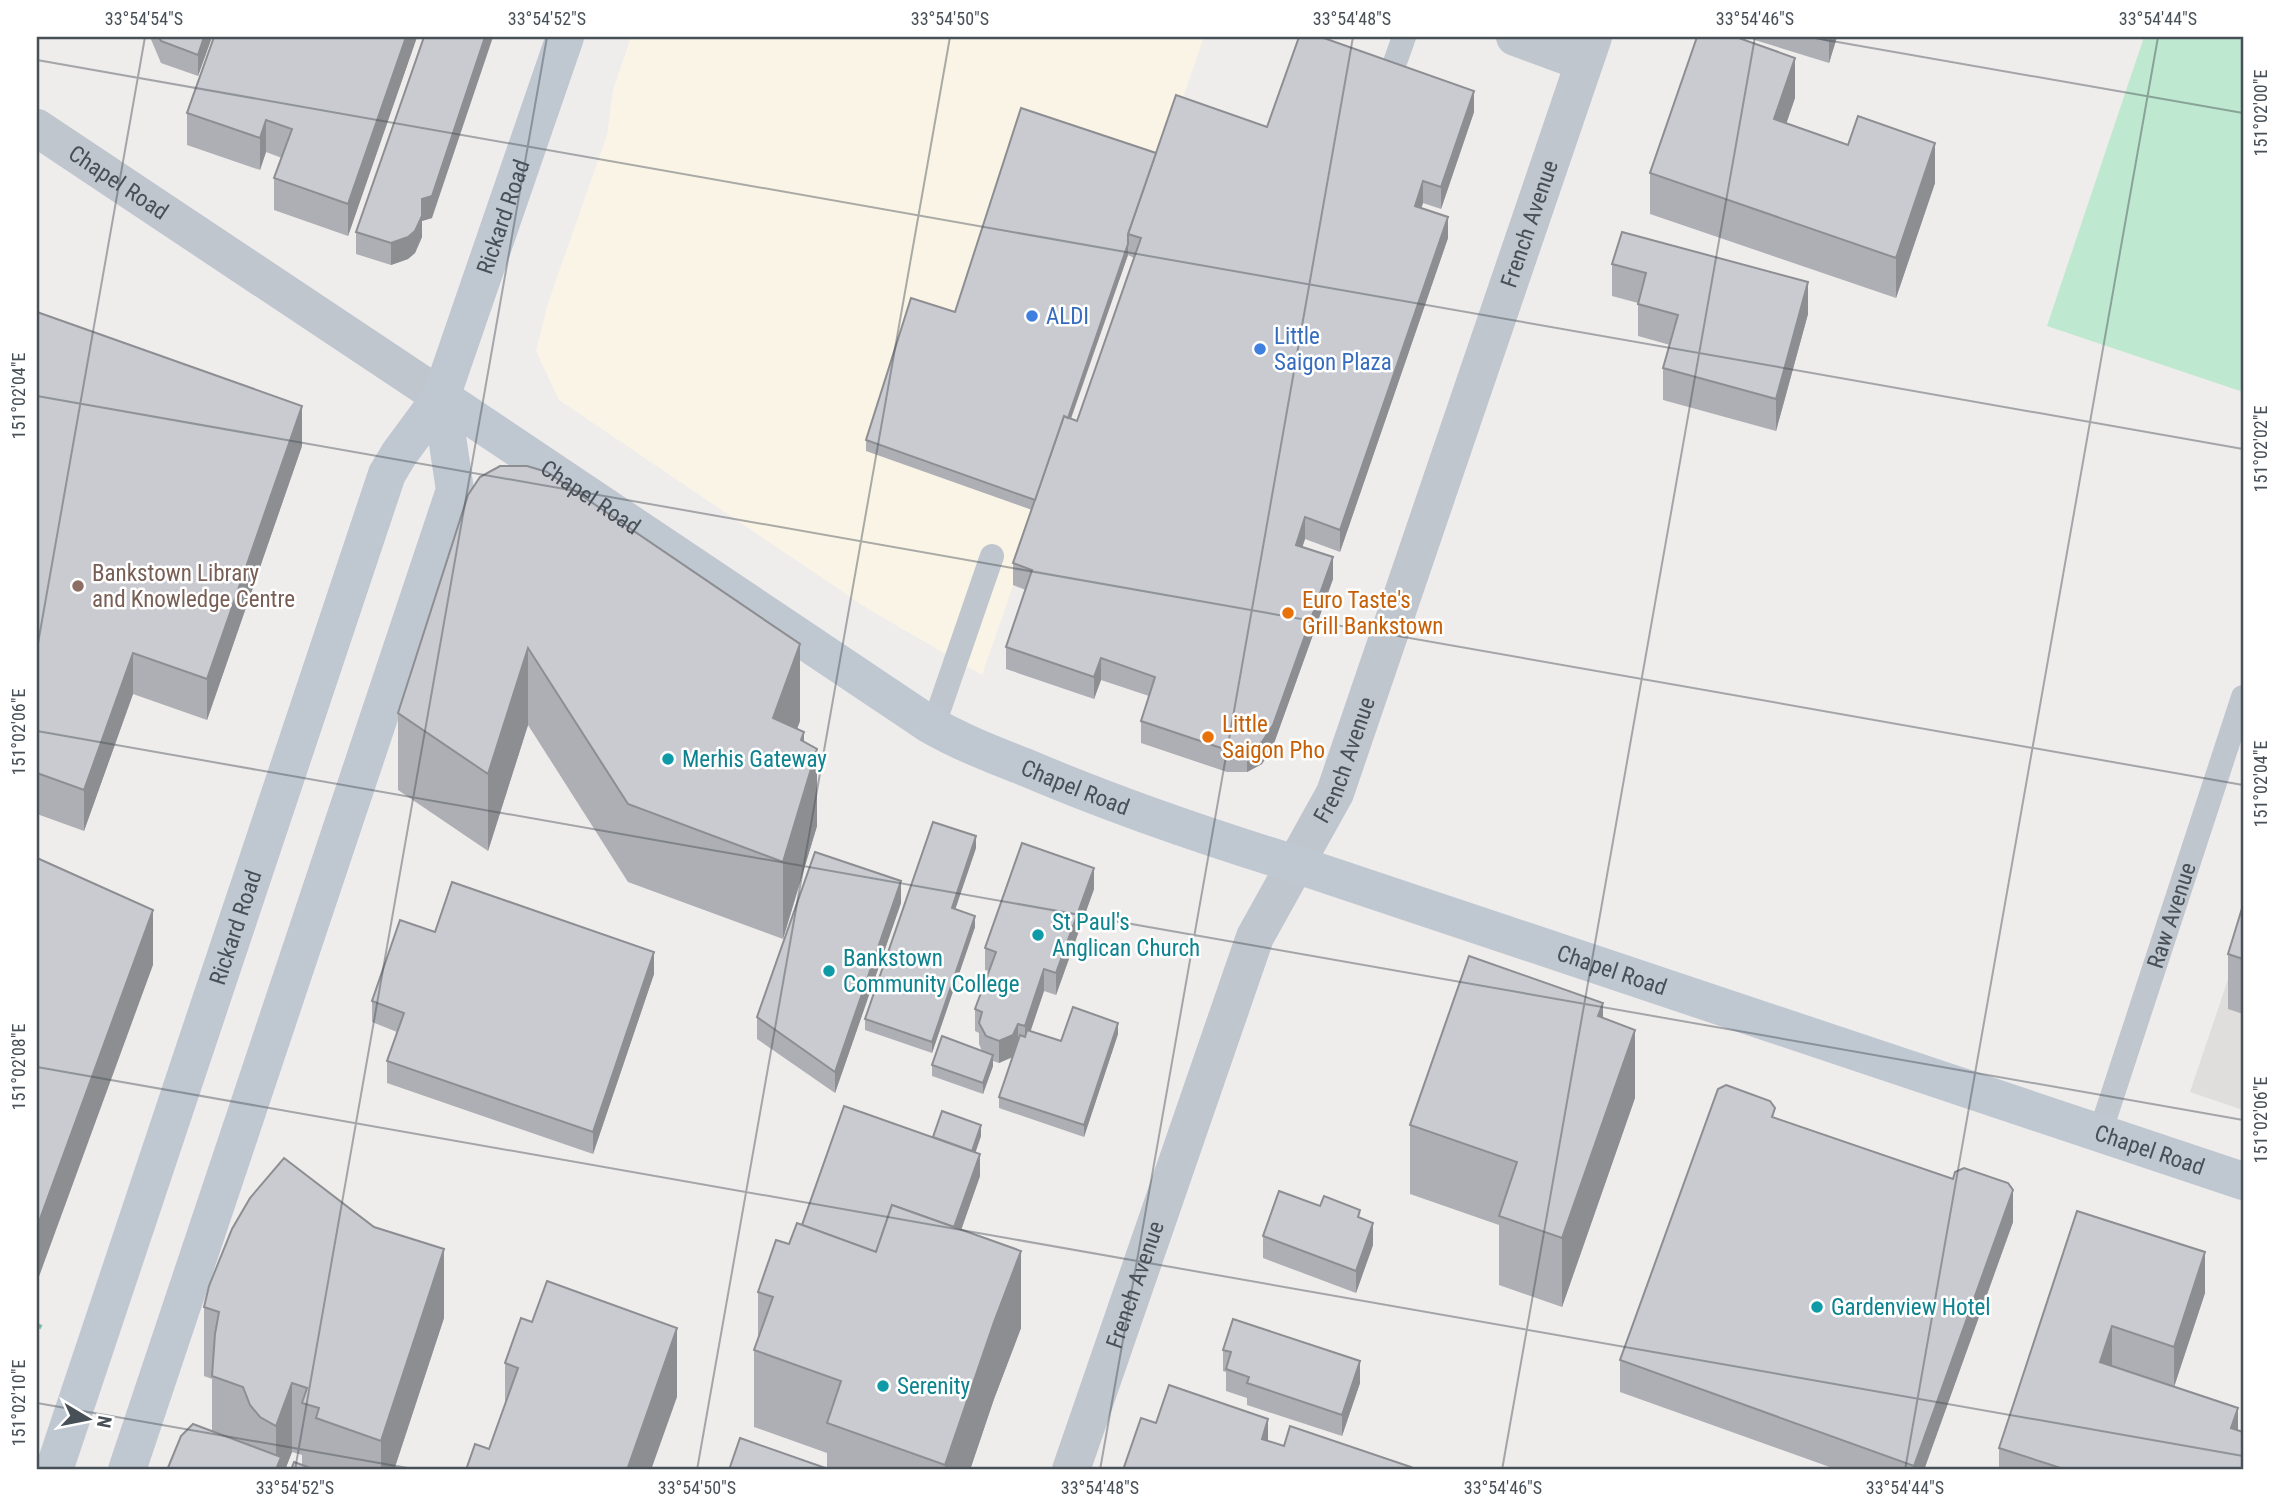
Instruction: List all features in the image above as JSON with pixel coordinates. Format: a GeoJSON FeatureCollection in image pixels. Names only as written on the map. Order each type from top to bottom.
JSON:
{"type":"FeatureCollection","features":[{"type":"Feature","properties":{"kind":"main road","name":"Rickard Road"},"geometry":{"type":"LineString","coordinates":[[54,1470],[387,474],[441,397],[565,37]]}},
{"type":"Feature","properties":{"kind":"main road","name":"Rickard Road"},"geometry":{"type":"LineString","coordinates":[[127,1470],[455,490],[441,397]]}},
{"type":"Feature","properties":{"kind":"main road","name":"Chapel Road"},"geometry":{"type":"LineString","coordinates":[[441,397],[933,727],[1062,783],[1219,841],[1295,864],[2243,1181]]}},
{"type":"Feature","properties":{"kind":"street"},"geometry":{"type":"LineString","coordinates":[[1515,37],[1588,49]]}},
{"type":"Feature","properties":{"kind":"street","name":"French Avenue"},"geometry":{"type":"LineString","coordinates":[[1070,1470],[1255,937],[1335,793],[1588,49]]}},
{"type":"Feature","properties":{"kind":"street","name":"Chapel Road"},"geometry":{"type":"LineString","coordinates":[[37,128],[441,397]]}},
{"type":"Feature","properties":{"kind":"lane"},"geometry":{"type":"LineString","coordinates":[[1388,82],[1404,37]]}},
{"type":"Feature","properties":{"kind":"lane"},"geometry":{"type":"LineString","coordinates":[[933,727],[992,556]]}},
{"type":"Feature","properties":{"kind":"lane","name":"Raw Avenue"},"geometry":{"type":"LineString","coordinates":[[2100,1133],[2243,697]]}},
{"type":"Feature","properties":{"kind":"path"},"geometry":{"type":"LineString","coordinates":[[37,1325],[43,1328]]}},
{"type":"Feature","properties":{"kind":"shaded area"},"geometry":{"type":"Polygon","coordinates":[[[631,37],[1204,37],[982,675],[868,609],[559,400],[536,351],[548,303],[607,135],[613,90],[631,37]]]}},
{"type":"Feature","properties":{"kind":"shaded area"},"geometry":{"type":"Polygon","coordinates":[[[2243,935],[2243,1110],[2190,1092],[2243,935]]]}},
{"type":"Feature","properties":{"kind":"green space"},"geometry":{"type":"Polygon","coordinates":[[[2144,37],[2243,37],[2243,392],[2047,326],[2144,37]]]}},
{"type":"Feature","properties":{"kind":"building"},"geometry":{"type":"Polygon","coordinates":[[[159,37],[204,37],[198,55],[161,41],[159,37]]]}},
{"type":"Feature","properties":{"kind":"building"},"geometry":{"type":"Polygon","coordinates":[[[214,37],[406,37],[348,204],[274,178],[292,129],[266,120],[260,138],[187,113],[214,37]]]}},
{"type":"Feature","properties":{"kind":"building"},"geometry":{"type":"Polygon","coordinates":[[[424,37],[485,37],[432,196],[422,199],[422,216],[415,231],[408,237],[391,243],[356,232],[424,37]]]}},
{"type":"Feature","properties":{"kind":"building","name":"Little Saigon Plaza"},"geometry":{"type":"Polygon","coordinates":[[[1299,37],[1321,37],[1474,91],[1441,187],[1423,181],[1415,206],[1448,217],[1340,530],[1305,517],[1296,545],[1333,557],[1273,725],[1262,742],[1247,750],[1227,750],[1141,721],[1155,677],[1101,658],[1094,677],[1006,647],[1032,570],[1013,563],[1064,416],[1077,421],[1141,238],[1128,234],[1176,95],[1267,127],[1299,37]]]}},
{"type":"Feature","properties":{"kind":"building"},"geometry":{"type":"Polygon","coordinates":[[[1697,37],[1736,37],[1795,58],[1774,119],[1848,145],[1858,116],[1935,143],[1896,258],[1650,173],[1697,37]]]}},
{"type":"Feature","properties":{"kind":"building"},"geometry":{"type":"Polygon","coordinates":[[[1814,37],[1830,37],[1829,41],[1814,37]]]}},
{"type":"Feature","properties":{"kind":"building","name":"ALDI"},"geometry":{"type":"Polygon","coordinates":[[[1021,108],[1156,153],[1128,234],[1128,244],[1068,418],[1064,416],[1035,500],[866,440],[911,298],[955,312],[1021,108]]]}},
{"type":"Feature","properties":{"kind":"building"},"geometry":{"type":"Polygon","coordinates":[[[1622,232],[1808,282],[1776,399],[1663,368],[1678,315],[1638,304],[1646,273],[1612,264],[1622,232]]]}},
{"type":"Feature","properties":{"kind":"building"},"geometry":{"type":"Polygon","coordinates":[[[37,312],[302,406],[207,679],[133,653],[84,790],[37,773],[37,312]]]}},
{"type":"Feature","properties":{"kind":"building","name":"Merhis Gateway"},"geometry":{"type":"Polygon","coordinates":[[[500,466],[527,466],[547,472],[800,644],[773,718],[804,732],[801,740],[817,749],[783,862],[628,804],[528,648],[488,774],[398,713],[468,495],[480,477],[500,466]]]}},
{"type":"Feature","properties":{"kind":"building"},"geometry":{"type":"Polygon","coordinates":[[[933,822],[976,836],[952,908],[975,916],[932,1042],[865,1019],[933,822]]]}},
{"type":"Feature","properties":{"kind":"building","name":"St Paul's Anglican Church"},"geometry":{"type":"Polygon","coordinates":[[[1022,843],[1094,868],[1056,973],[1044,969],[1025,1026],[1018,1024],[1013,1035],[999,1041],[986,1036],[979,1023],[982,1012],[975,1009],[996,952],[985,948],[1022,843]]]}},
{"type":"Feature","properties":{"kind":"building","name":"Bankstown Community College"},"geometry":{"type":"Polygon","coordinates":[[[815,852],[901,881],[835,1072],[757,1017],[815,852]]]}},
{"type":"Feature","properties":{"kind":"building"},"geometry":{"type":"Polygon","coordinates":[[[37,858],[153,910],[37,1227],[37,858]]]}},
{"type":"Feature","properties":{"kind":"building"},"geometry":{"type":"Polygon","coordinates":[[[452,882],[654,952],[593,1132],[387,1061],[404,1013],[372,1001],[400,920],[435,932],[452,882]]]}},
{"type":"Feature","properties":{"kind":"building"},"geometry":{"type":"Polygon","coordinates":[[[2243,905],[2243,959],[2228,954],[2243,905]]]}},
{"type":"Feature","properties":{"kind":"building"},"geometry":{"type":"Polygon","coordinates":[[[1469,956],[1603,1003],[1598,1016],[1635,1030],[1562,1238],[1499,1216],[1517,1162],[1410,1125],[1469,956]]]}},
{"type":"Feature","properties":{"kind":"building"},"geometry":{"type":"Polygon","coordinates":[[[1073,1007],[1118,1023],[1084,1125],[999,1097],[1020,1035],[1025,1037],[1027,1030],[1061,1041],[1073,1007]]]}},
{"type":"Feature","properties":{"kind":"building"},"geometry":{"type":"Polygon","coordinates":[[[942,1036],[993,1055],[983,1083],[932,1065],[942,1036]]]}},
{"type":"Feature","properties":{"kind":"building","name":"Gardenview Hotel"},"geometry":{"type":"Polygon","coordinates":[[[1726,1085],[1770,1101],[1775,1108],[1772,1117],[1953,1179],[1955,1172],[1964,1168],[2008,1183],[2013,1190],[1914,1466],[1620,1360],[1718,1089],[1726,1085]]]}},
{"type":"Feature","properties":{"kind":"building"},"geometry":{"type":"Polygon","coordinates":[[[844,1106],[980,1154],[954,1227],[892,1205],[876,1252],[802,1225],[844,1106]]]}},
{"type":"Feature","properties":{"kind":"building"},"geometry":{"type":"Polygon","coordinates":[[[942,1111],[981,1125],[972,1151],[933,1137],[942,1111]]]}},
{"type":"Feature","properties":{"kind":"building"},"geometry":{"type":"Polygon","coordinates":[[[284,1158],[374,1227],[444,1249],[381,1441],[316,1418],[319,1408],[302,1403],[307,1388],[292,1383],[276,1426],[260,1417],[250,1405],[243,1387],[212,1376],[219,1312],[204,1307],[209,1286],[232,1229],[250,1198],[284,1158]]]}},
{"type":"Feature","properties":{"kind":"building"},"geometry":{"type":"Polygon","coordinates":[[[1279,1191],[1320,1206],[1324,1196],[1360,1210],[1358,1217],[1373,1223],[1356,1271],[1263,1236],[1279,1191]]]}},
{"type":"Feature","properties":{"kind":"building"},"geometry":{"type":"Polygon","coordinates":[[[892,1205],[1021,1251],[945,1465],[827,1423],[841,1381],[754,1350],[773,1297],[758,1292],[776,1240],[789,1244],[797,1223],[876,1252],[892,1205]]]}},
{"type":"Feature","properties":{"kind":"building"},"geometry":{"type":"Polygon","coordinates":[[[2077,1211],[2205,1252],[2174,1347],[2112,1326],[2100,1362],[2238,1408],[2231,1428],[2243,1432],[2243,1470],[2067,1470],[1999,1448],[2077,1211]]]}},
{"type":"Feature","properties":{"kind":"building"},"geometry":{"type":"Polygon","coordinates":[[[547,1281],[677,1328],[627,1470],[466,1470],[475,1444],[489,1449],[518,1368],[505,1363],[521,1318],[532,1322],[547,1281]]]}},
{"type":"Feature","properties":{"kind":"building"},"geometry":{"type":"Polygon","coordinates":[[[1233,1319],[1360,1361],[1342,1415],[1247,1383],[1249,1377],[1226,1369],[1231,1352],[1223,1350],[1233,1319]]]}},
{"type":"Feature","properties":{"kind":"building"},"geometry":{"type":"Polygon","coordinates":[[[1169,1385],[1268,1419],[1262,1439],[1284,1446],[1290,1426],[1411,1467],[1409,1470],[1123,1470],[1141,1418],[1156,1423],[1169,1385]]]}},
{"type":"Feature","properties":{"kind":"building"},"geometry":{"type":"Polygon","coordinates":[[[193,1424],[281,1457],[277,1467],[286,1470],[167,1470],[181,1436],[193,1424]]]}},
{"type":"Feature","properties":{"kind":"building"},"geometry":{"type":"Polygon","coordinates":[[[740,1438],[831,1470],[729,1470],[740,1438]]]}},
{"type":"Feature","properties":{"kind":"building"},"geometry":{"type":"Polygon","coordinates":[[[294,1462],[316,1470],[291,1470],[294,1462]]]}},
{"type":"Feature","properties":{"kind":"place","name":"ALDI"},"geometry":{"type":"Point","coordinates":[1032,316]}},
{"type":"Feature","properties":{"kind":"place","name":"Little Saigon Plaza"},"geometry":{"type":"Point","coordinates":[1260,349]}},
{"type":"Feature","properties":{"kind":"place","name":"Bankstown Library and Knowledge Centre"},"geometry":{"type":"Point","coordinates":[78,586]}},
{"type":"Feature","properties":{"kind":"place","name":"Euro Taste's Grill Bankstown"},"geometry":{"type":"Point","coordinates":[1288,613]}},
{"type":"Feature","properties":{"kind":"place","name":"Little Saigon Pho"},"geometry":{"type":"Point","coordinates":[1208,737]}},
{"type":"Feature","properties":{"kind":"place","name":"Merhis Gateway"},"geometry":{"type":"Point","coordinates":[668,759]}},
{"type":"Feature","properties":{"kind":"place","name":"St Paul's Anglican Church"},"geometry":{"type":"Point","coordinates":[1038,935]}},
{"type":"Feature","properties":{"kind":"place","name":"Bankstown Community College"},"geometry":{"type":"Point","coordinates":[829,971]}},
{"type":"Feature","properties":{"kind":"place","name":"Gardenview Hotel"},"geometry":{"type":"Point","coordinates":[1817,1307]}},
{"type":"Feature","properties":{"kind":"place","name":"Serenity"},"geometry":{"type":"Point","coordinates":[883,1386]}}]}
